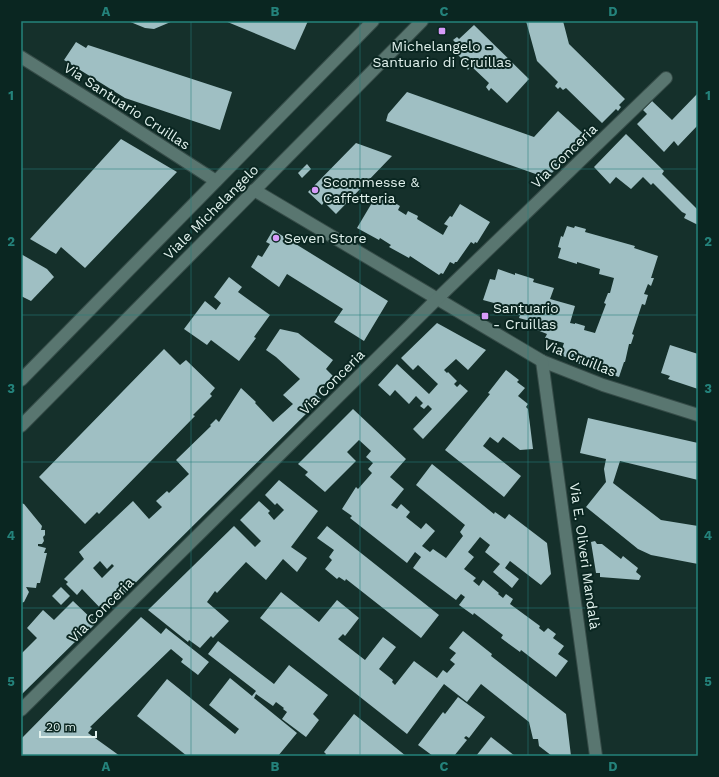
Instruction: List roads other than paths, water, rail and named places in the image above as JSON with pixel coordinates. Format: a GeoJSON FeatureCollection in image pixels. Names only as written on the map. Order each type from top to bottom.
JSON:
{"type":"FeatureCollection","features":[{"type":"Feature","properties":{"kind":"street","name":"Viale Michelangelo"},"geometry":{"type":"LineString","coordinates":[[21,380],[373,21]]}},
{"type":"Feature","properties":{"kind":"street","name":"Viale Michelangelo"},"geometry":{"type":"LineString","coordinates":[[22,426],[422,21]]}},
{"type":"Feature","properties":{"kind":"street","name":"Via Santuario Cruillas"},"geometry":{"type":"LineString","coordinates":[[21,57],[216,181]]}},
{"type":"Feature","properties":{"kind":"street","name":"Via Conceria"},"geometry":{"type":"LineString","coordinates":[[21,710],[437,299],[666,78]]}},
{"type":"Feature","properties":{"kind":"street"},"geometry":{"type":"LineString","coordinates":[[254,190],[437,299]]}},
{"type":"Feature","properties":{"kind":"street","name":"Via Cruillas"},"geometry":{"type":"LineString","coordinates":[[437,299],[542,361],[603,385],[698,416]]}},
{"type":"Feature","properties":{"kind":"street","name":"Via E. Oliveri Mandalà"},"geometry":{"type":"LineString","coordinates":[[542,361],[596,756]]}},
{"type":"Feature","properties":{"kind":"place","name":"Michelangelo - Santuario di Cruillas"},"geometry":{"type":"Point","coordinates":[442,31]}},
{"type":"Feature","properties":{"kind":"place","name":"Scommesse & Caffetteria"},"geometry":{"type":"Point","coordinates":[315,190]}},
{"type":"Feature","properties":{"kind":"place","name":"Seven Store"},"geometry":{"type":"Point","coordinates":[276,238]}},
{"type":"Feature","properties":{"kind":"place","name":"Santuario - Cruillas"},"geometry":{"type":"Point","coordinates":[485,316]}}]}
